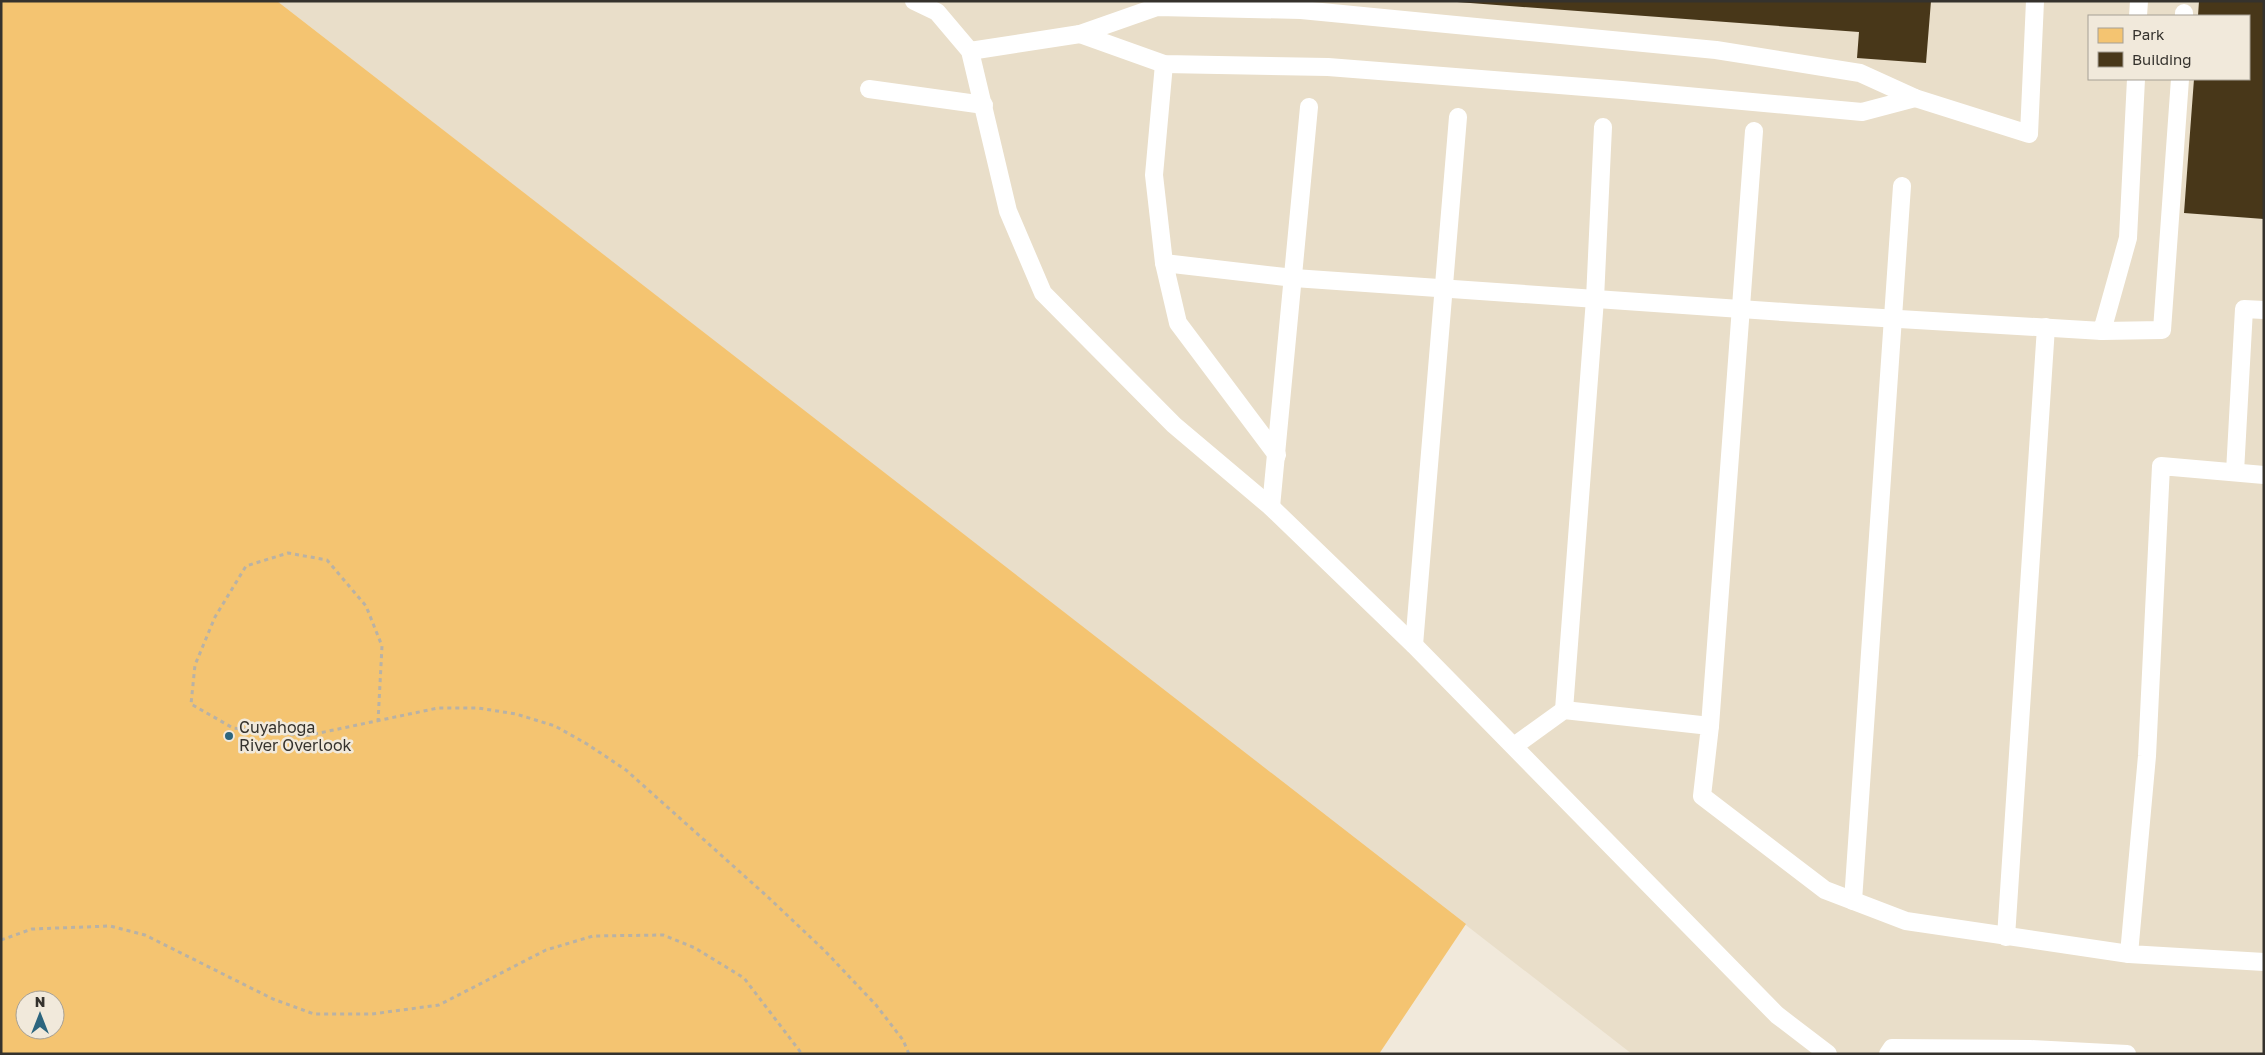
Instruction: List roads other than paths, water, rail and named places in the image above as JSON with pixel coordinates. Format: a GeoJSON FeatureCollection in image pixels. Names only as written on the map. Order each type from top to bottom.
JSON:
{"type":"FeatureCollection","features":[{"type":"Feature","properties":{"kind":"lane"},"geometry":{"type":"LineString","coordinates":[[914,1],[937,12],[970,51],[1008,211],[1043,293],[1174,425],[1271,507],[1414,645],[1777,1015],[1828,1054]]}},
{"type":"Feature","properties":{"kind":"lane"},"geometry":{"type":"LineString","coordinates":[[970,51],[1080,34],[1157,7],[1301,10],[1716,50],[1860,73],[1915,98],[2029,134],[2035,1]]}},
{"type":"Feature","properties":{"kind":"lane"},"geometry":{"type":"LineString","coordinates":[[2138,15],[2139,1]]}},
{"type":"Feature","properties":{"kind":"lane"},"geometry":{"type":"LineString","coordinates":[[1080,34],[1164,64],[1328,67],[1622,90],[1862,112],[1915,98]]}},
{"type":"Feature","properties":{"kind":"lane"},"geometry":{"type":"LineString","coordinates":[[1164,64],[1154,175],[1164,263],[1178,323],[1277,455]]}},
{"type":"Feature","properties":{"kind":"lane"},"geometry":{"type":"LineString","coordinates":[[2102,331],[2128,238],[2136,80]]}},
{"type":"Feature","properties":{"kind":"lane"},"geometry":{"type":"LineString","coordinates":[[1164,263],[1294,278],[1446,287],[1595,299],[2102,331],[2162,330],[2180,80]]}},
{"type":"Feature","properties":{"kind":"lane"},"geometry":{"type":"LineString","coordinates":[[869,89],[984,104]]}},
{"type":"Feature","properties":{"kind":"lane"},"geometry":{"type":"LineString","coordinates":[[1271,507],[1309,107]]}},
{"type":"Feature","properties":{"kind":"lane"},"geometry":{"type":"LineString","coordinates":[[1414,645],[1446,287],[1458,117]]}},
{"type":"Feature","properties":{"kind":"lane"},"geometry":{"type":"LineString","coordinates":[[1564,710],[1595,299],[1603,127]]}},
{"type":"Feature","properties":{"kind":"lane"},"geometry":{"type":"LineString","coordinates":[[1754,131],[1710,726],[1702,796],[1825,890],[1906,921],[2129,954],[2264,962]]}},
{"type":"Feature","properties":{"kind":"lane"},"geometry":{"type":"LineString","coordinates":[[1853,901],[1902,186]]}},
{"type":"Feature","properties":{"kind":"lane"},"geometry":{"type":"LineString","coordinates":[[2235,472],[2244,309],[2264,310]]}},
{"type":"Feature","properties":{"kind":"lane"},"geometry":{"type":"LineString","coordinates":[[2006,937],[2046,327]]}},
{"type":"Feature","properties":{"kind":"lane"},"geometry":{"type":"LineString","coordinates":[[2129,954],[2147,756],[2161,466],[2264,475]]}},
{"type":"Feature","properties":{"kind":"lane"},"geometry":{"type":"LineString","coordinates":[[1514,746],[1564,710],[1710,726]]}},
{"type":"Feature","properties":{"kind":"lane"},"geometry":{"type":"LineString","coordinates":[[1888,1054],[1892,1048],[2030,1049],[2127,1054]]}},
{"type":"Feature","properties":{"kind":"place","name":"Cuyahoga River Overlook"},"geometry":{"type":"Point","coordinates":[229,736]}}]}
